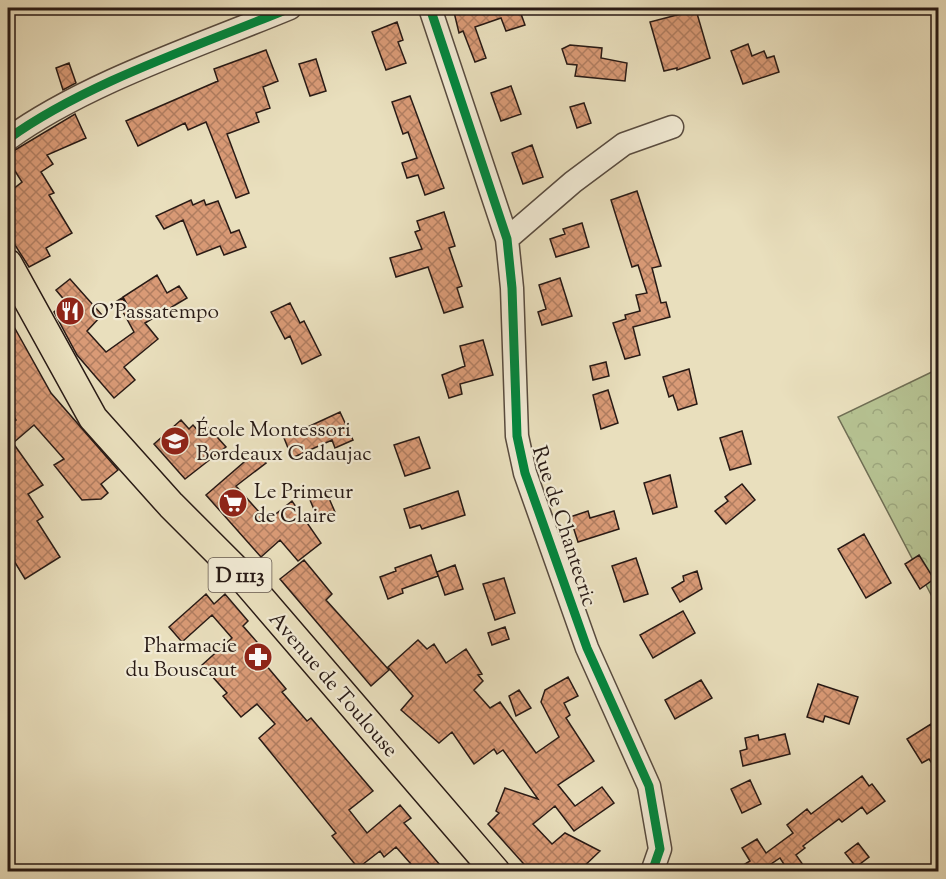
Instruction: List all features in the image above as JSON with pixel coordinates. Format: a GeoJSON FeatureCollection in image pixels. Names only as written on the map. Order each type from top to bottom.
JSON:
{"type":"FeatureCollection","features":[{"type":"Feature","properties":{"kind":"main road","name":"Avenue de Toulouse"},"geometry":{"type":"LineString","coordinates":[[8,264],[93,418],[164,498],[237,571],[496,872]]}},
{"type":"Feature","properties":{"kind":"street"},"geometry":{"type":"LineString","coordinates":[[8,139],[25,127],[106,85],[290,8]]}},
{"type":"Feature","properties":{"kind":"street","name":"Rue de Chantecric"},"geometry":{"type":"LineString","coordinates":[[430,8],[507,239],[512,288],[517,436],[525,473],[586,648],[649,786],[660,849],[652,872]]}},
{"type":"Feature","properties":{"kind":"street"},"geometry":{"type":"LineString","coordinates":[[507,239],[573,182],[624,144],[672,128]]}},
{"type":"Feature","properties":{"kind":"green space"},"geometry":{"type":"Polygon","coordinates":[[[938,369],[938,608],[838,417],[938,369]]]}},
{"type":"Feature","properties":{"kind":"building"},"geometry":{"type":"Polygon","coordinates":[[[453,8],[525,8],[520,11],[525,25],[506,31],[501,18],[475,27],[486,58],[475,62],[463,31],[459,33],[453,8]]]}},
{"type":"Feature","properties":{"kind":"building"},"geometry":{"type":"Polygon","coordinates":[[[696,10],[710,58],[677,70],[677,68],[664,71],[650,22],[696,10]]]}},
{"type":"Feature","properties":{"kind":"building"},"geometry":{"type":"Polygon","coordinates":[[[397,22],[403,40],[398,42],[406,63],[386,70],[372,32],[397,22]]]}},
{"type":"Feature","properties":{"kind":"building"},"geometry":{"type":"Polygon","coordinates":[[[748,44],[752,56],[764,51],[767,58],[774,56],[779,72],[743,84],[731,51],[748,44]]]}},
{"type":"Feature","properties":{"kind":"building"},"geometry":{"type":"Polygon","coordinates":[[[570,45],[602,48],[601,58],[627,63],[625,81],[575,76],[577,65],[567,64],[562,49],[570,45]]]}},
{"type":"Feature","properties":{"kind":"building"},"geometry":{"type":"Polygon","coordinates":[[[266,50],[278,81],[263,87],[270,108],[256,113],[259,122],[227,134],[249,193],[236,198],[206,122],[188,130],[185,123],[138,146],[126,121],[218,81],[214,69],[266,50]]]}},
{"type":"Feature","properties":{"kind":"building"},"geometry":{"type":"Polygon","coordinates":[[[316,59],[326,91],[310,96],[299,64],[316,59]]]}},
{"type":"Feature","properties":{"kind":"building"},"geometry":{"type":"Polygon","coordinates":[[[69,63],[76,83],[63,90],[56,68],[69,63]]]}},
{"type":"Feature","properties":{"kind":"building"},"geometry":{"type":"Polygon","coordinates":[[[511,86],[521,114],[501,121],[491,93],[511,86]]]}},
{"type":"Feature","properties":{"kind":"building"},"geometry":{"type":"Polygon","coordinates":[[[410,96],[444,188],[425,195],[418,175],[407,178],[402,163],[417,158],[408,132],[403,134],[392,102],[410,96]]]}},
{"type":"Feature","properties":{"kind":"building"},"geometry":{"type":"Polygon","coordinates":[[[584,103],[591,123],[577,128],[570,107],[584,103]]]}},
{"type":"Feature","properties":{"kind":"building"},"geometry":{"type":"Polygon","coordinates":[[[75,114],[86,138],[47,155],[53,164],[41,172],[54,193],[49,195],[72,233],[46,248],[50,256],[29,267],[8,234],[8,193],[22,182],[8,160],[8,152],[75,114]]]}},
{"type":"Feature","properties":{"kind":"building"},"geometry":{"type":"Polygon","coordinates":[[[532,145],[543,177],[523,184],[512,153],[532,145]]]}},
{"type":"Feature","properties":{"kind":"building"},"geometry":{"type":"Polygon","coordinates":[[[637,191],[661,266],[652,268],[661,303],[666,302],[670,317],[633,327],[640,355],[625,359],[613,323],[626,319],[625,315],[640,311],[636,295],[647,293],[638,265],[632,267],[611,200],[637,191]]]}},
{"type":"Feature","properties":{"kind":"building"},"geometry":{"type":"Polygon","coordinates":[[[191,200],[193,205],[204,200],[206,205],[218,201],[231,233],[239,230],[246,247],[224,255],[220,246],[197,255],[183,220],[164,229],[156,216],[191,200]]]}},
{"type":"Feature","properties":{"kind":"building"},"geometry":{"type":"Polygon","coordinates":[[[444,212],[455,246],[449,248],[462,286],[457,288],[463,307],[444,313],[428,267],[396,277],[390,258],[422,249],[415,232],[420,230],[417,221],[444,212]]]}},
{"type":"Feature","properties":{"kind":"building"},"geometry":{"type":"Polygon","coordinates":[[[582,223],[589,247],[556,257],[550,239],[565,234],[563,229],[582,223]]]}},
{"type":"Feature","properties":{"kind":"building"},"geometry":{"type":"Polygon","coordinates":[[[157,275],[167,293],[179,286],[187,298],[145,323],[158,339],[124,367],[135,380],[114,398],[77,355],[54,312],[66,302],[56,290],[70,279],[102,315],[87,331],[106,352],[134,332],[117,301],[122,298],[127,304],[123,297],[157,275]]]}},
{"type":"Feature","properties":{"kind":"building"},"geometry":{"type":"Polygon","coordinates":[[[560,278],[572,316],[542,325],[538,312],[546,309],[539,285],[560,278]]]}},
{"type":"Feature","properties":{"kind":"building"},"geometry":{"type":"Polygon","coordinates":[[[290,303],[300,323],[304,321],[321,355],[302,364],[290,336],[285,339],[271,312],[290,303]]]}},
{"type":"Feature","properties":{"kind":"building"},"geometry":{"type":"Polygon","coordinates":[[[8,316],[51,393],[118,470],[101,484],[108,493],[101,499],[82,500],[54,465],[64,459],[34,425],[13,443],[43,485],[28,494],[43,517],[37,521],[60,557],[25,579],[8,551],[8,426],[16,420],[8,407],[8,316]]]}},
{"type":"Feature","properties":{"kind":"building"},"geometry":{"type":"Polygon","coordinates":[[[483,340],[493,375],[460,384],[462,394],[449,398],[442,375],[465,366],[460,346],[483,340]]]}},
{"type":"Feature","properties":{"kind":"building"},"geometry":{"type":"Polygon","coordinates":[[[606,362],[609,376],[593,380],[590,366],[606,362]]]}},
{"type":"Feature","properties":{"kind":"building"},"geometry":{"type":"Polygon","coordinates":[[[689,369],[697,404],[678,410],[673,395],[669,397],[663,377],[689,369]]]}},
{"type":"Feature","properties":{"kind":"building"},"geometry":{"type":"Polygon","coordinates":[[[608,390],[618,423],[601,429],[593,395],[608,390]]]}},
{"type":"Feature","properties":{"kind":"building"},"geometry":{"type":"Polygon","coordinates":[[[340,412],[353,440],[335,448],[332,440],[292,458],[284,438],[340,412]]]}},
{"type":"Feature","properties":{"kind":"building"},"geometry":{"type":"Polygon","coordinates":[[[181,420],[189,429],[193,425],[201,434],[209,428],[226,447],[185,479],[154,444],[181,420]]]}},
{"type":"Feature","properties":{"kind":"building"},"geometry":{"type":"Polygon","coordinates":[[[742,431],[751,464],[730,470],[720,438],[742,431]]]}},
{"type":"Feature","properties":{"kind":"building"},"geometry":{"type":"Polygon","coordinates":[[[419,437],[430,468],[405,476],[394,445],[419,437]]]}},
{"type":"Feature","properties":{"kind":"building"},"geometry":{"type":"Polygon","coordinates":[[[257,451],[266,463],[236,486],[267,521],[292,501],[321,543],[298,561],[280,540],[261,557],[206,495],[257,451]]]}},
{"type":"Feature","properties":{"kind":"building"},"geometry":{"type":"Polygon","coordinates":[[[670,475],[677,507],[653,514],[644,483],[670,475]]]}},
{"type":"Feature","properties":{"kind":"building"},"geometry":{"type":"Polygon","coordinates":[[[742,484],[755,500],[726,524],[715,511],[728,501],[725,497],[742,484]]]}},
{"type":"Feature","properties":{"kind":"building"},"geometry":{"type":"Polygon","coordinates":[[[458,491],[465,515],[422,529],[420,525],[410,528],[404,509],[458,491]]]}},
{"type":"Feature","properties":{"kind":"building"},"geometry":{"type":"Polygon","coordinates":[[[321,495],[323,499],[328,496],[335,512],[318,519],[310,500],[321,495]]]}},
{"type":"Feature","properties":{"kind":"building"},"geometry":{"type":"Polygon","coordinates":[[[588,511],[590,518],[614,511],[619,529],[578,542],[570,517],[588,511]]]}},
{"type":"Feature","properties":{"kind":"building"},"geometry":{"type":"Polygon","coordinates":[[[864,534],[891,583],[866,598],[838,549],[864,534]]]}},
{"type":"Feature","properties":{"kind":"building"},"geometry":{"type":"Polygon","coordinates":[[[431,555],[438,576],[402,589],[403,593],[388,599],[380,577],[396,571],[395,568],[431,555]]]}},
{"type":"Feature","properties":{"kind":"building"},"geometry":{"type":"Polygon","coordinates":[[[919,555],[934,579],[920,589],[905,564],[919,555]]]}},
{"type":"Feature","properties":{"kind":"building"},"geometry":{"type":"Polygon","coordinates":[[[636,558],[648,594],[624,602],[612,566],[636,558]]]}},
{"type":"Feature","properties":{"kind":"building"},"geometry":{"type":"Polygon","coordinates":[[[304,560],[332,594],[326,600],[389,670],[371,686],[280,579],[304,560]]]}},
{"type":"Feature","properties":{"kind":"building"},"geometry":{"type":"Polygon","coordinates":[[[455,565],[463,589],[445,595],[437,572],[455,565]]]}},
{"type":"Feature","properties":{"kind":"building"},"geometry":{"type":"Polygon","coordinates":[[[697,571],[702,589],[680,602],[672,588],[684,581],[683,576],[697,571]]]}},
{"type":"Feature","properties":{"kind":"building"},"geometry":{"type":"Polygon","coordinates":[[[504,578],[515,613],[495,620],[483,584],[504,578]]]}},
{"type":"Feature","properties":{"kind":"building"},"geometry":{"type":"Polygon","coordinates":[[[206,594],[214,604],[225,594],[248,621],[243,626],[271,658],[265,664],[286,689],[282,692],[307,721],[311,718],[373,791],[349,810],[367,833],[400,805],[411,818],[404,823],[446,872],[418,872],[396,847],[384,857],[380,851],[358,868],[332,836],[336,833],[259,738],[275,724],[257,704],[241,717],[223,696],[227,693],[202,665],[232,638],[212,615],[182,642],[169,627],[206,594]]]}},
{"type":"Feature","properties":{"kind":"building"},"geometry":{"type":"Polygon","coordinates":[[[683,611],[695,633],[653,658],[640,635],[683,611]]]}},
{"type":"Feature","properties":{"kind":"building"},"geometry":{"type":"Polygon","coordinates":[[[505,627],[509,639],[492,645],[488,633],[505,627]]]}},
{"type":"Feature","properties":{"kind":"building"},"geometry":{"type":"Polygon","coordinates":[[[418,640],[427,649],[434,644],[446,663],[466,649],[482,674],[478,675],[483,681],[474,690],[490,708],[500,702],[536,753],[559,737],[541,702],[545,690],[568,677],[578,696],[564,703],[570,715],[566,718],[594,761],[558,785],[575,806],[602,787],[614,803],[574,831],[555,806],[533,824],[552,844],[565,833],[600,851],[578,872],[531,872],[488,824],[499,813],[496,811],[505,788],[538,799],[503,750],[497,754],[494,749],[474,764],[452,732],[439,743],[401,710],[413,696],[388,667],[418,640]]]}},
{"type":"Feature","properties":{"kind":"building"},"geometry":{"type":"Polygon","coordinates":[[[701,680],[712,698],[675,719],[665,700],[701,680]]]}},
{"type":"Feature","properties":{"kind":"building"},"geometry":{"type":"Polygon","coordinates":[[[818,684],[858,697],[849,724],[825,716],[823,722],[807,717],[818,684]]]}},
{"type":"Feature","properties":{"kind":"building"},"geometry":{"type":"Polygon","coordinates":[[[519,690],[531,708],[516,716],[509,696],[519,690]]]}},
{"type":"Feature","properties":{"kind":"building"},"geometry":{"type":"Polygon","coordinates":[[[931,724],[939,735],[939,774],[929,759],[922,763],[907,739],[931,724]]]}},
{"type":"Feature","properties":{"kind":"building"},"geometry":{"type":"Polygon","coordinates":[[[785,734],[790,754],[743,766],[740,751],[747,749],[745,738],[758,735],[759,740],[785,734]]]}},
{"type":"Feature","properties":{"kind":"building"},"geometry":{"type":"Polygon","coordinates":[[[862,776],[869,786],[872,784],[885,801],[867,814],[862,807],[842,822],[839,819],[803,846],[805,848],[796,855],[808,872],[789,872],[780,858],[759,872],[732,872],[750,861],[742,848],[757,839],[766,853],[793,833],[787,825],[807,809],[811,814],[862,776]]]}},
{"type":"Feature","properties":{"kind":"building"},"geometry":{"type":"Polygon","coordinates":[[[750,780],[761,804],[742,813],[731,789],[750,780]]]}},
{"type":"Feature","properties":{"kind":"building"},"geometry":{"type":"Polygon","coordinates":[[[858,843],[869,857],[856,867],[845,853],[858,843]]]}},
{"type":"Feature","properties":{"kind":"cycle path"},"geometry":{"type":"LineString","coordinates":[[8,139],[72,100],[144,66],[290,8]]}},
{"type":"Feature","properties":{"kind":"cycle path"},"geometry":{"type":"LineString","coordinates":[[430,8],[507,239],[512,288],[517,436],[525,473],[587,648],[649,786],[660,849],[652,872]]}},
{"type":"Feature","properties":{"kind":"place","name":"O'Passatempo"},"geometry":{"type":"Point","coordinates":[70,311]}},
{"type":"Feature","properties":{"kind":"place","name":"École Montessori Bordeaux Cadaujac"},"geometry":{"type":"Point","coordinates":[175,441]}},
{"type":"Feature","properties":{"kind":"place","name":"Le Primeur de Claire"},"geometry":{"type":"Point","coordinates":[233,503]}},
{"type":"Feature","properties":{"kind":"place","name":"Pharmacie du Bouscaut"},"geometry":{"type":"Point","coordinates":[258,657]}}]}
